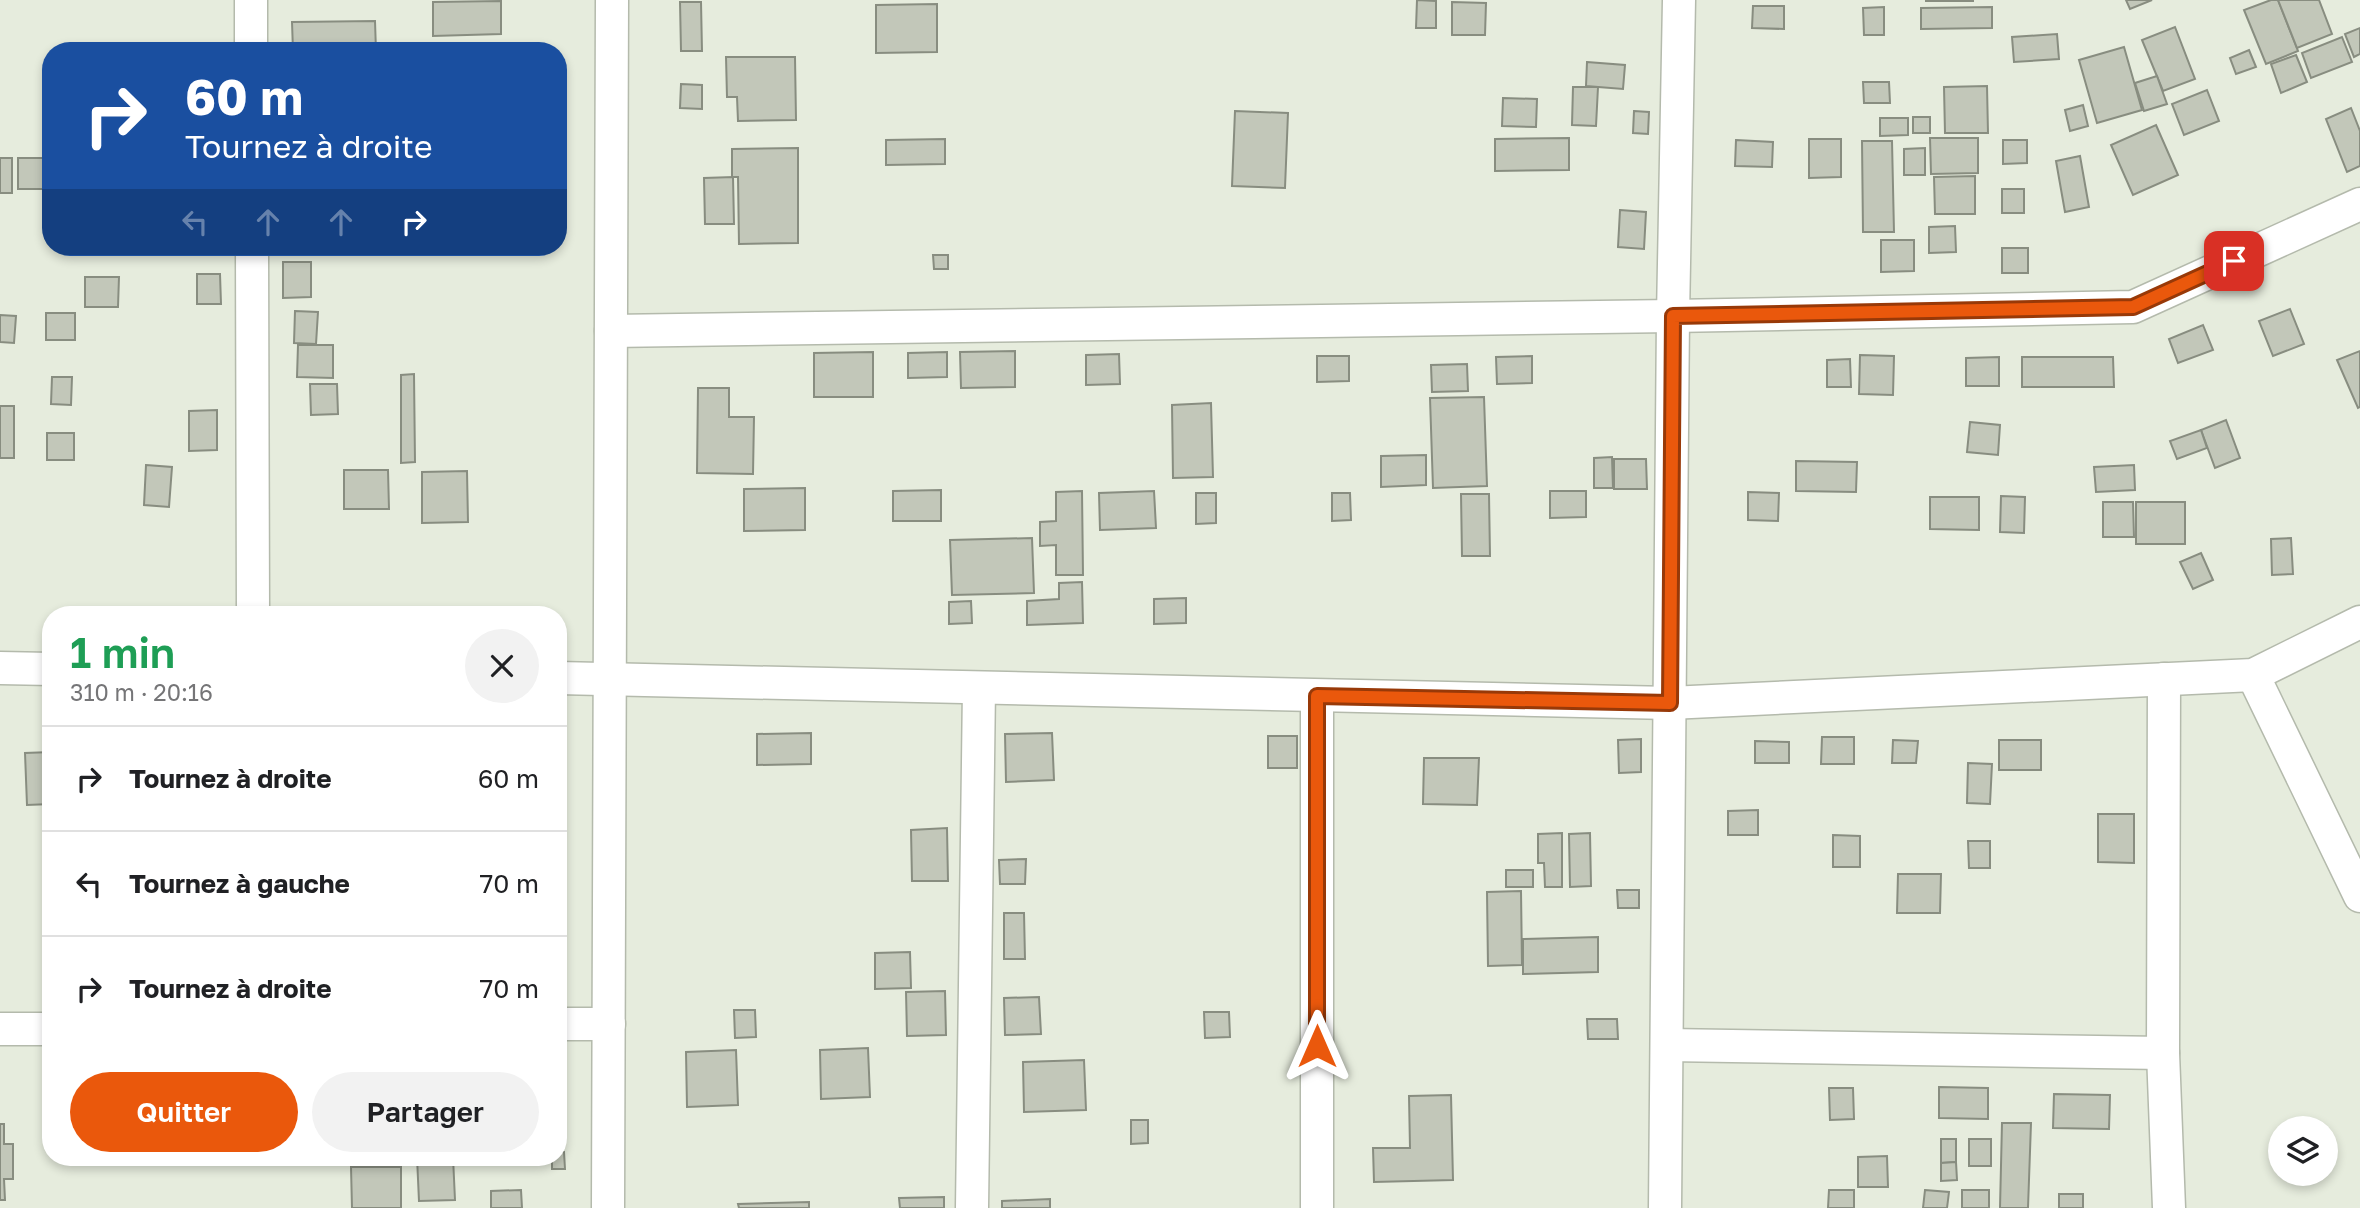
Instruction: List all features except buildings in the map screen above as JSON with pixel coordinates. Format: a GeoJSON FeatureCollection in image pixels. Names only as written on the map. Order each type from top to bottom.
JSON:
{"type":"FeatureCollection","features":[{"type":"Feature","properties":{"kind":"street"},"geometry":{"type":"LineString","coordinates":[[251,0],[251,42]]}},
{"type":"Feature","properties":{"kind":"street"},"geometry":{"type":"LineString","coordinates":[[608,1208],[612,0]]}},
{"type":"Feature","properties":{"kind":"street"},"geometry":{"type":"LineString","coordinates":[[1665,1208],[1673,316],[1679,0]]}},
{"type":"Feature","properties":{"kind":"street"},"geometry":{"type":"LineString","coordinates":[[611,331],[2133,307],[2360,204]]}},
{"type":"Feature","properties":{"kind":"street"},"geometry":{"type":"LineString","coordinates":[[252,256],[253,606]]}},
{"type":"Feature","properties":{"kind":"street"},"geometry":{"type":"LineString","coordinates":[[567,678],[1670,703],[2253,675],[2360,622]]}},
{"type":"Feature","properties":{"kind":"street"},"geometry":{"type":"LineString","coordinates":[[0,668],[42,669]]}},
{"type":"Feature","properties":{"kind":"street"},"geometry":{"type":"LineString","coordinates":[[2253,675],[2360,896]]}},
{"type":"Feature","properties":{"kind":"street"},"geometry":{"type":"LineString","coordinates":[[2164,679],[2162,1053],[2169,1208]]}},
{"type":"Feature","properties":{"kind":"street"},"geometry":{"type":"LineString","coordinates":[[972,1208],[979,688]]}},
{"type":"Feature","properties":{"kind":"street"},"geometry":{"type":"LineString","coordinates":[[1317,696],[1317,1208]]}},
{"type":"Feature","properties":{"kind":"street"},"geometry":{"type":"LineString","coordinates":[[567,1024],[609,1024]]}},
{"type":"Feature","properties":{"kind":"street"},"geometry":{"type":"LineString","coordinates":[[0,1029],[42,1029]]}},
{"type":"Feature","properties":{"kind":"street"},"geometry":{"type":"LineString","coordinates":[[1667,1045],[2162,1053]]}},
{"type":"Feature","properties":{"kind":"route"},"geometry":{"type":"LineString","coordinates":[[1317,1046],[1317,696],[1670,703],[1673,316],[2133,307],[2234,261]]}}]}
